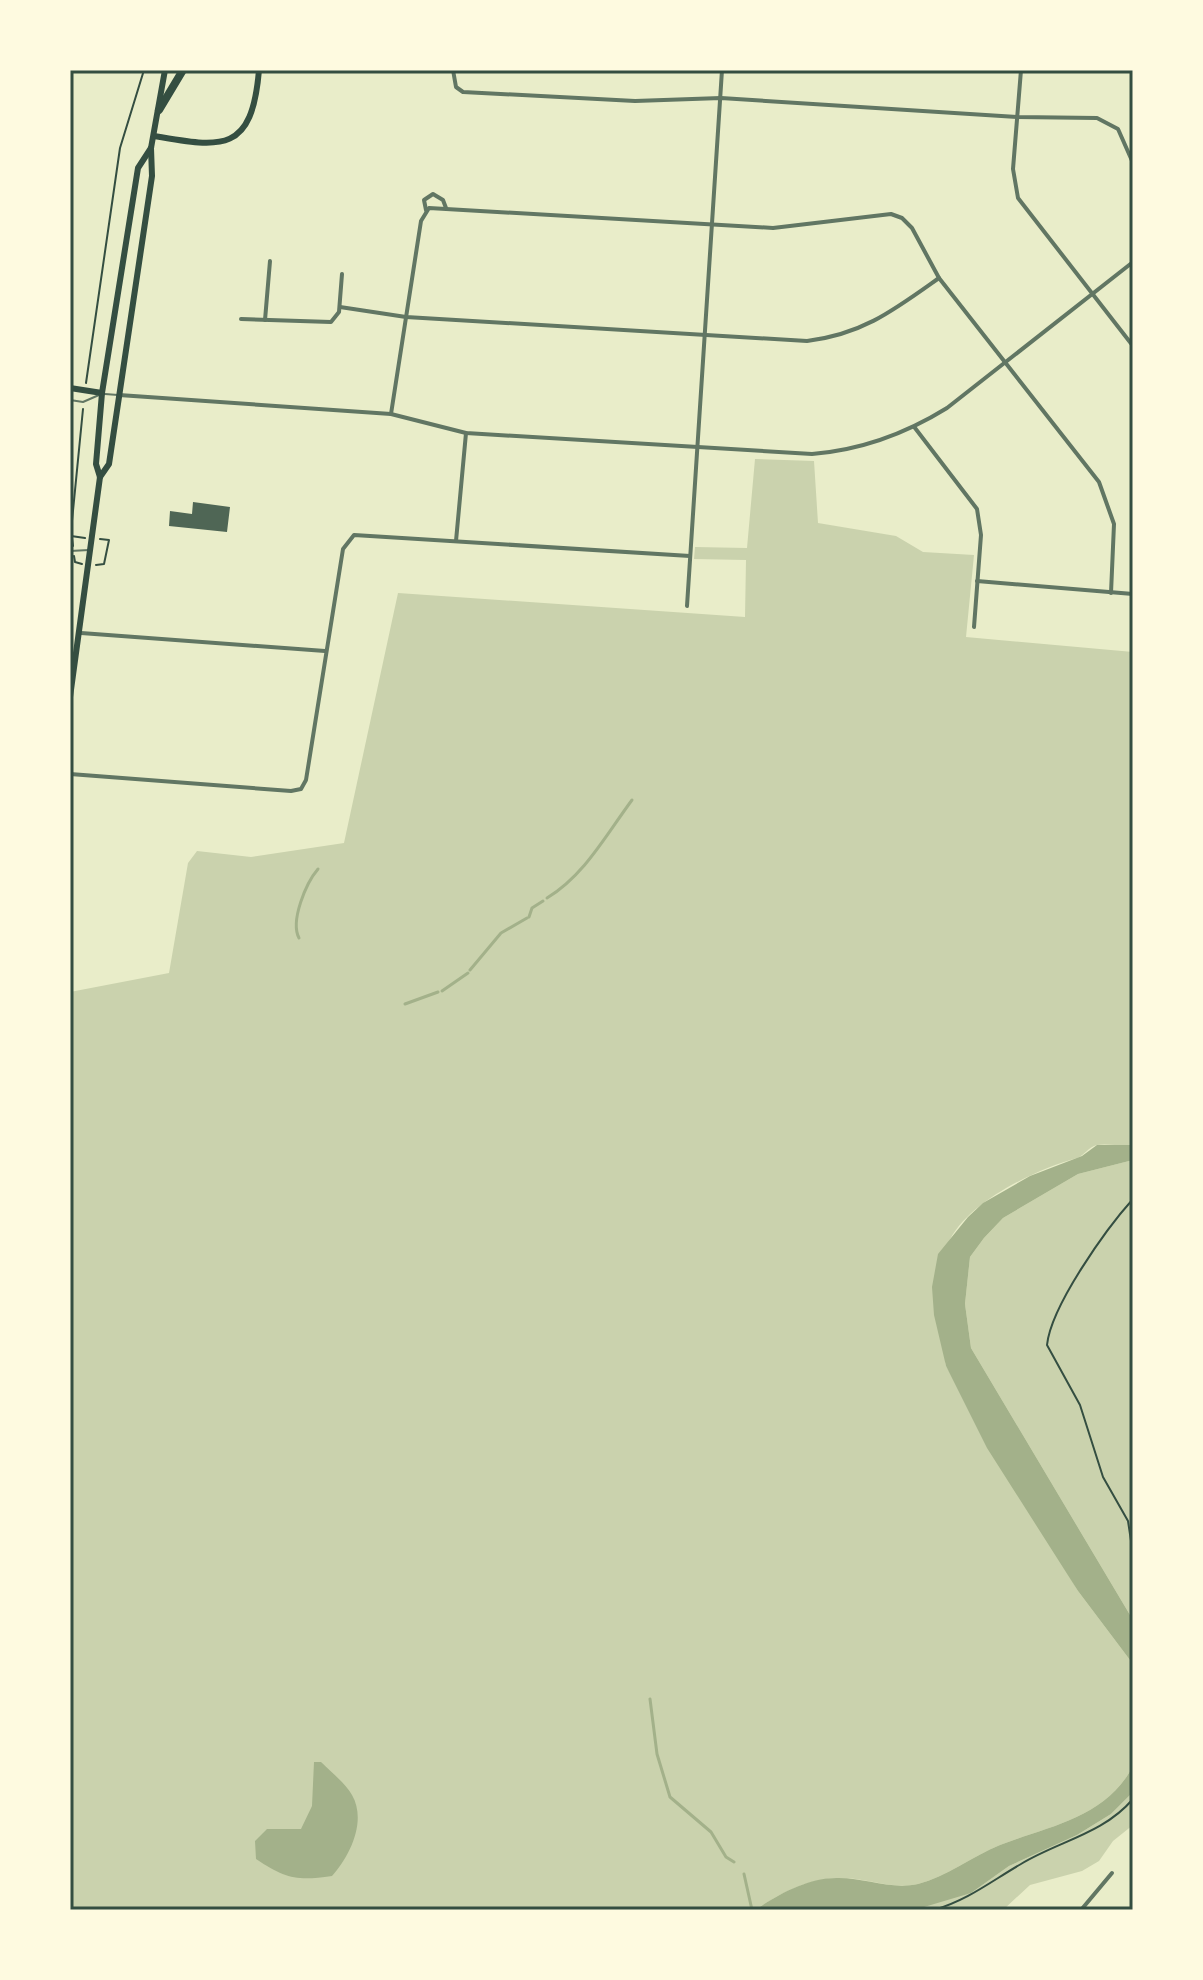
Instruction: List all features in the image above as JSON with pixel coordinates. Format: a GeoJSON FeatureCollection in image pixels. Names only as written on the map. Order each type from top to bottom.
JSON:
{"type":"FeatureCollection","features":[{"type":"Feature","properties":{"kind":"highway"},"geometry":{"type":"LineString","coordinates":[[159,110],[183,70]]}},
{"type":"Feature","properties":{"kind":"main road"},"geometry":{"type":"LineString","coordinates":[[100,477],[109,464],[152,176],[151,148],[165,70]]}},
{"type":"Feature","properties":{"kind":"main road"},"geometry":{"type":"LineString","coordinates":[[154,136],[208,146],[233,136],[252,113],[259,70]]}},
{"type":"Feature","properties":{"kind":"main road"},"geometry":{"type":"LineString","coordinates":[[70,697],[100,477],[96,464],[102,393],[138,168],[151,148]]}},
{"type":"Feature","properties":{"kind":"main road"},"geometry":{"type":"LineString","coordinates":[[70,388],[102,393]]}},
{"type":"Feature","properties":{"kind":"street"},"geometry":{"type":"LineString","coordinates":[[453,70],[456,87],[463,92],[635,101],[721,98],[1017,117],[1104,119],[1120,133],[1133,163]]}},
{"type":"Feature","properties":{"kind":"street"},"geometry":{"type":"LineString","coordinates":[[687,606],[695,445],[722,70]]}},
{"type":"Feature","properties":{"kind":"street"},"geometry":{"type":"LineString","coordinates":[[1021,70],[1013,169],[1018,198],[1133,346]]}},
{"type":"Feature","properties":{"kind":"street"},"geometry":{"type":"LineString","coordinates":[[391,414],[426,210],[424,200],[433,194],[440,197],[446,208]]}},
{"type":"Feature","properties":{"kind":"street"},"geometry":{"type":"LineString","coordinates":[[426,210],[446,208],[773,228],[891,214],[902,218],[912,228],[939,278],[1105,492],[1114,524],[1111,593]]}},
{"type":"Feature","properties":{"kind":"street"},"geometry":{"type":"LineString","coordinates":[[265,320],[270,261]]}},
{"type":"Feature","properties":{"kind":"street"},"geometry":{"type":"LineString","coordinates":[[118,395],[391,414],[466,433],[826,453],[862,446],[915,428],[1005,364],[1133,262]]}},
{"type":"Feature","properties":{"kind":"street"},"geometry":{"type":"LineString","coordinates":[[241,319],[326,324],[336,319],[340,307],[342,274]]}},
{"type":"Feature","properties":{"kind":"street"},"geometry":{"type":"LineString","coordinates":[[340,307],[406,317],[807,341],[848,335],[880,319],[939,278]]}},
{"type":"Feature","properties":{"kind":"street"},"geometry":{"type":"LineString","coordinates":[[915,428],[977,509],[981,535],[974,627]]}},
{"type":"Feature","properties":{"kind":"street"},"geometry":{"type":"LineString","coordinates":[[456,541],[466,433]]}},
{"type":"Feature","properties":{"kind":"street"},"geometry":{"type":"LineString","coordinates":[[70,774],[299,790],[306,780],[343,549],[349,538],[362,534],[690,556]]}},
{"type":"Feature","properties":{"kind":"street"},"geometry":{"type":"LineString","coordinates":[[977,581],[1133,594]]}},
{"type":"Feature","properties":{"kind":"street"},"geometry":{"type":"LineString","coordinates":[[81,633],[325,651]]}},
{"type":"Feature","properties":{"kind":"street"},"geometry":{"type":"LineString","coordinates":[[1081,1910],[1112,1873]]}},
{"type":"Feature","properties":{"kind":"lane"},"geometry":{"type":"LineString","coordinates":[[70,400],[83,402],[102,393],[118,395]]}},
{"type":"Feature","properties":{"kind":"lane"},"geometry":{"type":"LineString","coordinates":[[70,551],[92,550]]}},
{"type":"Feature","properties":{"kind":"path"},"geometry":{"type":"LineString","coordinates":[[86,380],[120,148],[144,70]]}},
{"type":"Feature","properties":{"kind":"path"},"geometry":{"type":"LineString","coordinates":[[71,538],[83,412]]}},
{"type":"Feature","properties":{"kind":"path"},"geometry":{"type":"LineString","coordinates":[[90,565],[104,564],[109,540]]}},
{"type":"Feature","properties":{"kind":"path"},"geometry":{"type":"LineString","coordinates":[[1133,1199],[1113,1221],[1082,1268],[1053,1322],[1047,1345],[1080,1405],[1103,1477],[1128,1521],[1133,1554]]}},
{"type":"Feature","properties":{"kind":"path"},"geometry":{"type":"LineString","coordinates":[[934,1910],[962,1902],[1023,1862],[1091,1832],[1133,1799]]}},
{"type":"Feature","properties":{"kind":"shaded area"},"geometry":{"type":"Polygon","coordinates":[[[755,459],[814,461],[818,523],[896,536],[923,552],[974,555],[966,637],[1133,652],[1133,1145],[1094,1146],[1080,1157],[1023,1179],[985,1202],[957,1229],[948,1244],[943,1304],[946,1366],[1078,1591],[1133,1664],[1133,1766],[1122,1784],[1092,1809],[1000,1845],[928,1881],[898,1885],[849,1878],[828,1879],[795,1888],[755,1910],[70,1910],[70,992],[169,973],[188,863],[197,851],[251,857],[344,843],[398,593],[745,617],[746,560],[694,559],[695,547],[747,548],[755,459]]]}},
{"type":"Feature","properties":{"kind":"shaded area"},"geometry":{"type":"Polygon","coordinates":[[[1097,1145],[1133,1145],[1133,1160],[1078,1174],[1003,1218],[970,1257],[965,1304],[971,1348],[1133,1620],[1133,1664],[1078,1591],[987,1448],[946,1366],[934,1315],[932,1287],[938,1254],[983,1203],[1030,1176],[1082,1156],[1097,1145]]]}},
{"type":"Feature","properties":{"kind":"shaded area"},"geometry":{"type":"Polygon","coordinates":[[[1133,1160],[1133,1620],[971,1348],[965,1304],[970,1257],[1003,1218],[1078,1174],[1133,1160]]]}},
{"type":"Feature","properties":{"kind":"shaded area"},"geometry":{"type":"Polygon","coordinates":[[[314,1762],[321,1762],[352,1795],[358,1816],[357,1827],[345,1859],[332,1876],[292,1877],[256,1859],[255,1841],[267,1829],[301,1829],[312,1806],[314,1762]]]}},
{"type":"Feature","properties":{"kind":"shaded area"},"geometry":{"type":"Polygon","coordinates":[[[1133,1766],[1133,1792],[1111,1814],[1077,1835],[1009,1866],[971,1893],[914,1910],[755,1910],[795,1888],[828,1878],[898,1886],[928,1881],[1000,1845],[1092,1809],[1122,1784],[1133,1766]]]}},
{"type":"Feature","properties":{"kind":"shaded area"},"geometry":{"type":"Polygon","coordinates":[[[1133,1792],[1133,1825],[1113,1841],[1099,1861],[1082,1871],[1030,1885],[1003,1910],[867,1910],[971,1893],[1009,1866],[1077,1835],[1111,1814],[1133,1792]]]}},
{"type":"Feature","properties":{"kind":"building"},"geometry":{"type":"Polygon","coordinates":[[[193,502],[230,507],[227,532],[169,526],[170,511],[192,514],[193,502]]]}},
{"type":"Feature","properties":{"kind":"waterway"},"geometry":{"type":"LineString","coordinates":[[547,898],[583,867],[632,800]]}},
{"type":"Feature","properties":{"kind":"waterway"},"geometry":{"type":"LineString","coordinates":[[299,938],[298,912],[318,869]]}},
{"type":"Feature","properties":{"kind":"waterway"},"geometry":{"type":"LineString","coordinates":[[529,917],[532,908],[543,901]]}},
{"type":"Feature","properties":{"kind":"waterway"},"geometry":{"type":"LineString","coordinates":[[470,970],[501,933],[527,918]]}},
{"type":"Feature","properties":{"kind":"waterway"},"geometry":{"type":"LineString","coordinates":[[442,991],[468,973]]}},
{"type":"Feature","properties":{"kind":"waterway"},"geometry":{"type":"LineString","coordinates":[[405,1004],[438,992]]}},
{"type":"Feature","properties":{"kind":"waterway"},"geometry":{"type":"LineString","coordinates":[[650,1699],[657,1754],[670,1797],[711,1832],[726,1857],[734,1862]]}},
{"type":"Feature","properties":{"kind":"waterway"},"geometry":{"type":"LineString","coordinates":[[744,1874],[752,1910]]}}]}
